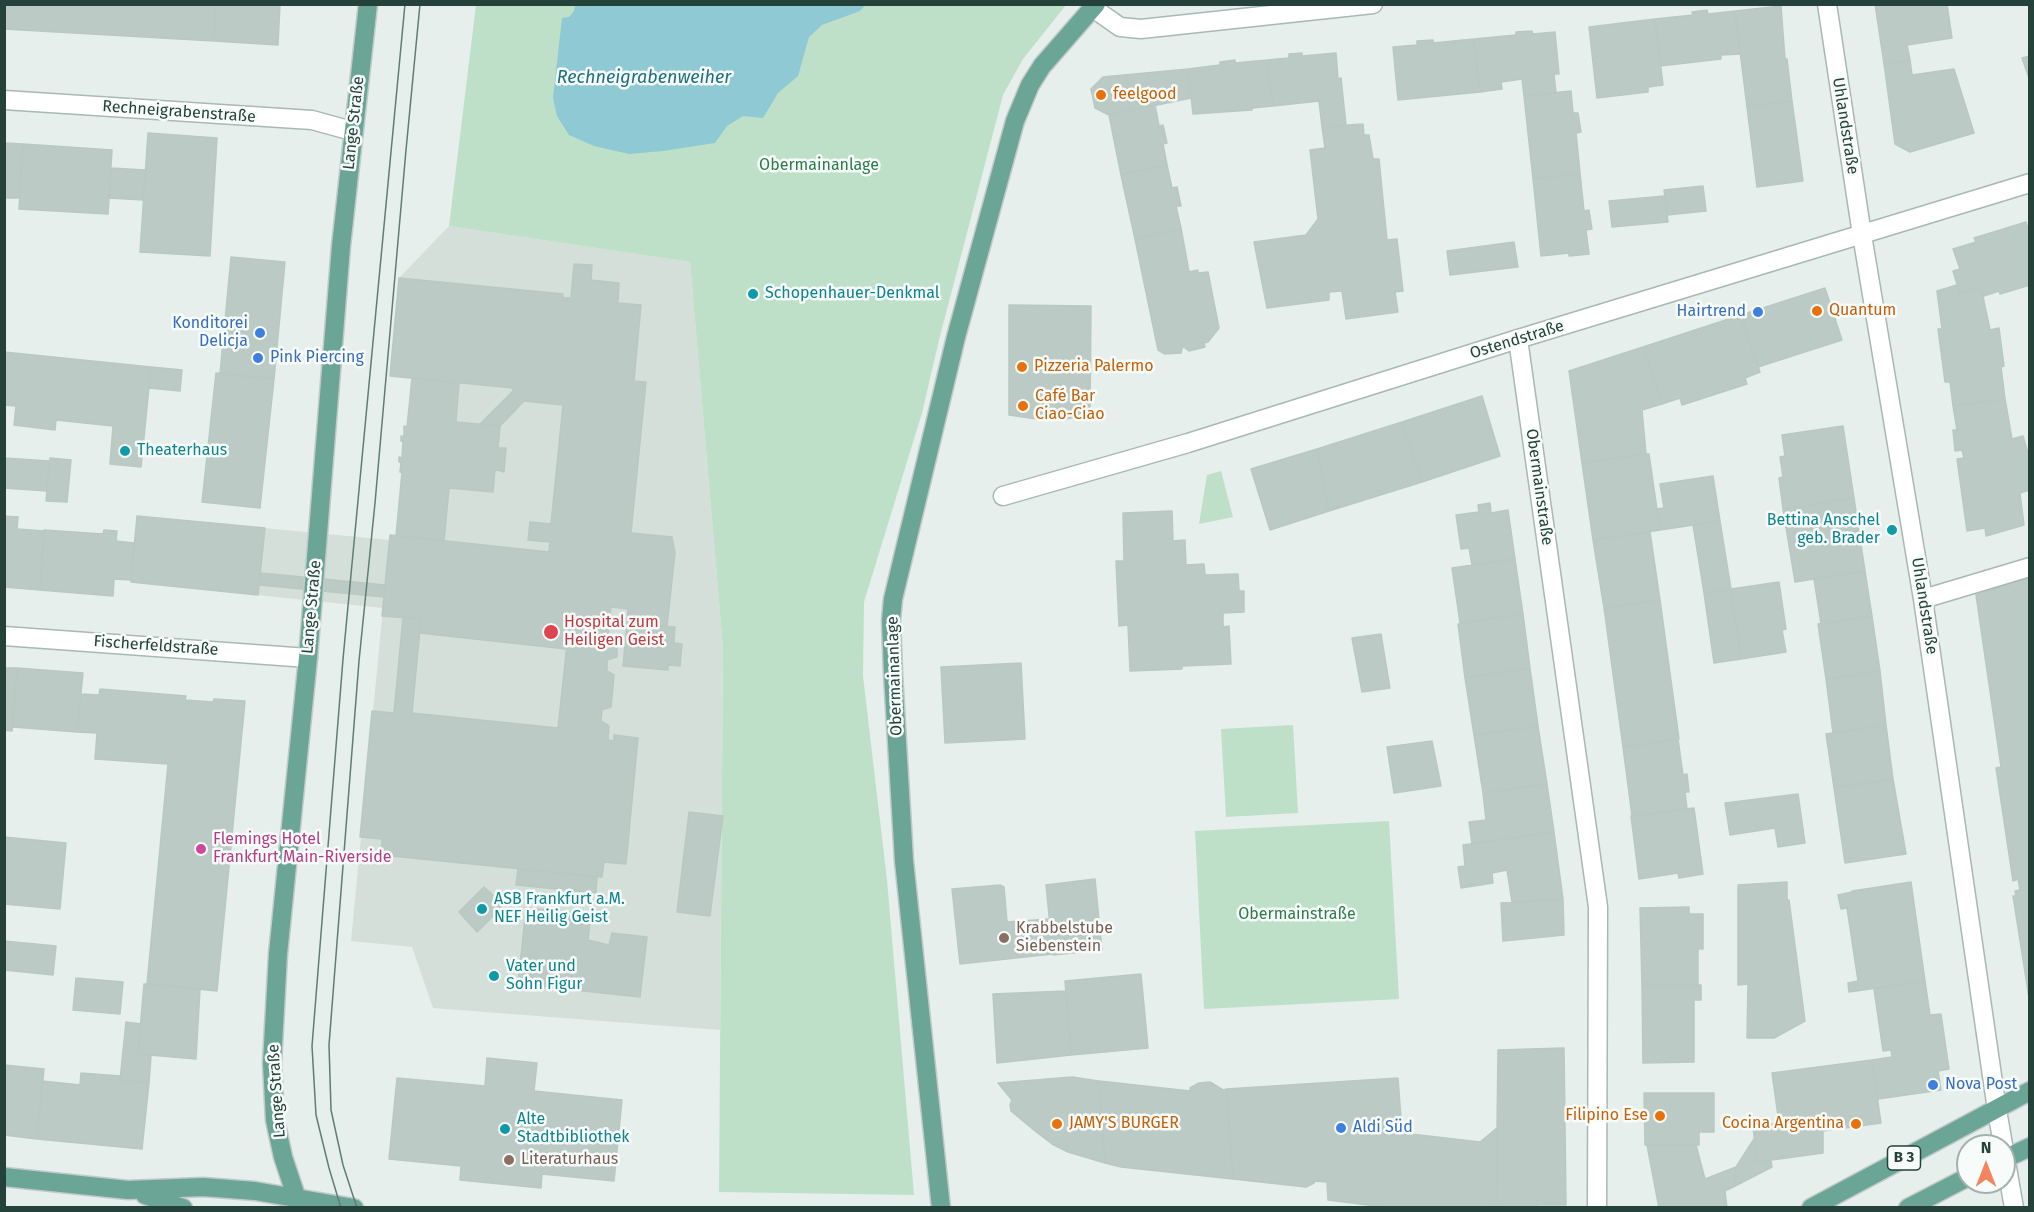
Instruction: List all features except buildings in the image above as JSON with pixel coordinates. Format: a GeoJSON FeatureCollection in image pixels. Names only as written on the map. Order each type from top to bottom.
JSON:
{"type":"FeatureCollection","features":[{"type":"Feature","properties":{"kind":"main road","name":"Lange Straße"},"geometry":{"type":"LineString","coordinates":[[298,1203],[276,1128],[272,1063],[278,954],[308,658],[352,131],[368,4]]}},
{"type":"Feature","properties":{"kind":"main road","name":"Obermainanlage"},"geometry":{"type":"LineString","coordinates":[[941,1208],[904,861],[892,657],[893,599],[956,337],[1015,121],[1030,85],[1042,66],[1095,6]]}},
{"type":"Feature","properties":{"kind":"main road","name":"B 3"},"geometry":{"type":"LineString","coordinates":[[1811,1208],[2030,1091]]}},
{"type":"Feature","properties":{"kind":"main road"},"geometry":{"type":"LineString","coordinates":[[2016,1153],[2030,1146]]}},
{"type":"Feature","properties":{"kind":"main road"},"geometry":{"type":"LineString","coordinates":[[4,1177],[129,1190],[203,1187],[255,1191],[298,1203],[340,1204],[354,1208]]}},
{"type":"Feature","properties":{"kind":"main road"},"geometry":{"type":"LineString","coordinates":[[1908,1208],[1956,1183]]}},
{"type":"Feature","properties":{"kind":"main road"},"geometry":{"type":"LineString","coordinates":[[129,1190],[183,1208]]}},
{"type":"Feature","properties":{"kind":"street"},"geometry":{"type":"LineString","coordinates":[[1095,6],[1120,27],[1141,29],[1373,4]]}},
{"type":"Feature","properties":{"kind":"street","name":"Uhlandstraße"},"geometry":{"type":"LineString","coordinates":[[1827,4],[1862,235],[1923,599],[2001,1134]]}},
{"type":"Feature","properties":{"kind":"street","name":"Rechneigrabenstraße"},"geometry":{"type":"LineString","coordinates":[[4,100],[312,120],[352,131]]}},
{"type":"Feature","properties":{"kind":"street","name":"Ostendstraße"},"geometry":{"type":"LineString","coordinates":[[1003,495],[1188,443],[1518,339],[2030,183]]}},
{"type":"Feature","properties":{"kind":"street","name":"Obermainstraße"},"geometry":{"type":"LineString","coordinates":[[1518,339],[1598,907],[1597,1208]]}},
{"type":"Feature","properties":{"kind":"street"},"geometry":{"type":"LineString","coordinates":[[1923,599],[2030,567]]}},
{"type":"Feature","properties":{"kind":"street","name":"Fischerfeldstraße"},"geometry":{"type":"LineString","coordinates":[[4,636],[308,658]]}},
{"type":"Feature","properties":{"kind":"shaded area","name":"Hospital zum Heiligen Geist"},"geometry":{"type":"Polygon","coordinates":[[[449,226],[690,262],[723,648],[720,1030],[433,1008],[412,947],[351,941],[383,608],[131,582],[137,516],[390,540],[390,535],[396,536],[402,473],[400,472],[401,462],[399,462],[399,457],[402,457],[401,436],[404,436],[404,426],[407,426],[412,378],[390,376],[399,278],[449,226]]]}},
{"type":"Feature","properties":{"kind":"green space","name":"Obermainanlage"},"geometry":{"type":"Polygon","coordinates":[[[476,5],[1066,5],[1023,59],[1003,95],[922,413],[864,602],[863,676],[887,880],[914,1195],[719,1192],[723,648],[690,262],[449,226],[476,5]]]}},
{"type":"Feature","properties":{"kind":"green space"},"geometry":{"type":"Polygon","coordinates":[[[1221,471],[1233,517],[1199,524],[1207,475],[1221,471]]]}},
{"type":"Feature","properties":{"kind":"green space"},"geometry":{"type":"Polygon","coordinates":[[[1293,725],[1298,813],[1226,817],[1221,729],[1293,725]]]}},
{"type":"Feature","properties":{"kind":"green space","name":"Obermainstraße"},"geometry":{"type":"Polygon","coordinates":[[[1389,821],[1399,999],[1204,1009],[1195,831],[1389,821]]]}},
{"type":"Feature","properties":{"kind":"water","name":"Rechneigrabenweiher"},"geometry":{"type":"Polygon","coordinates":[[[575,4],[865,5],[860,11],[822,25],[809,37],[798,76],[778,93],[763,118],[743,116],[727,126],[715,143],[629,154],[594,146],[569,135],[557,116],[553,98],[562,18],[569,17],[574,11],[575,4]]]}},
{"type":"Feature","properties":{"kind":"tram line"},"geometry":{"type":"LineString","coordinates":[[341,1208],[316,1115],[312,1046],[343,659],[405,4]]}},
{"type":"Feature","properties":{"kind":"tram line"},"geometry":{"type":"LineString","coordinates":[[357,1208],[343,1165],[331,1110],[329,1045],[359,661],[420,4]]}},
{"type":"Feature","properties":{"kind":"place","name":"feelgood"},"geometry":{"type":"Point","coordinates":[1101,95]}},
{"type":"Feature","properties":{"kind":"place","name":"Schopenhauer-Denkmal"},"geometry":{"type":"Point","coordinates":[753,294]}},
{"type":"Feature","properties":{"kind":"place","name":"Quantum"},"geometry":{"type":"Point","coordinates":[1817,311]}},
{"type":"Feature","properties":{"kind":"place","name":"Hairtrend"},"geometry":{"type":"Point","coordinates":[1758,312]}},
{"type":"Feature","properties":{"kind":"place","name":"Konditorei Delicja"},"geometry":{"type":"Point","coordinates":[260,333]}},
{"type":"Feature","properties":{"kind":"place","name":"Pink Piercing"},"geometry":{"type":"Point","coordinates":[258,358]}},
{"type":"Feature","properties":{"kind":"place","name":"Pizzeria Palermo"},"geometry":{"type":"Point","coordinates":[1022,367]}},
{"type":"Feature","properties":{"kind":"place","name":"Café Bar Ciao-Ciao"},"geometry":{"type":"Point","coordinates":[1023,406]}},
{"type":"Feature","properties":{"kind":"place","name":"Theaterhaus"},"geometry":{"type":"Point","coordinates":[125,451]}},
{"type":"Feature","properties":{"kind":"place","name":"Bettina Anschel geb. Brader"},"geometry":{"type":"Point","coordinates":[1892,530]}},
{"type":"Feature","properties":{"kind":"place","name":"Hospital zum Heiligen Geist"},"geometry":{"type":"Point","coordinates":[551,632]}},
{"type":"Feature","properties":{"kind":"place","name":"Flemings Hotel Frankfurt Main-Riverside"},"geometry":{"type":"Point","coordinates":[201,849]}},
{"type":"Feature","properties":{"kind":"place","name":"ASB Frankfurt a.M. NEF Heilig Geist"},"geometry":{"type":"Point","coordinates":[482,909]}},
{"type":"Feature","properties":{"kind":"place","name":"Krabbelstube Siebenstein"},"geometry":{"type":"Point","coordinates":[1004,938]}},
{"type":"Feature","properties":{"kind":"place","name":"Vater und Sohn Figur"},"geometry":{"type":"Point","coordinates":[494,976]}},
{"type":"Feature","properties":{"kind":"place","name":"Nova Post"},"geometry":{"type":"Point","coordinates":[1933,1085]}},
{"type":"Feature","properties":{"kind":"place","name":"Filipino Ese"},"geometry":{"type":"Point","coordinates":[1660,1116]}},
{"type":"Feature","properties":{"kind":"place","name":"JAMY'S BURGER"},"geometry":{"type":"Point","coordinates":[1057,1124]}},
{"type":"Feature","properties":{"kind":"place","name":"Cocina Argentina"},"geometry":{"type":"Point","coordinates":[1856,1124]}},
{"type":"Feature","properties":{"kind":"place","name":"Aldi Süd"},"geometry":{"type":"Point","coordinates":[1341,1128]}},
{"type":"Feature","properties":{"kind":"place","name":"Alte Stadtbibliothek"},"geometry":{"type":"Point","coordinates":[505,1129]}},
{"type":"Feature","properties":{"kind":"place","name":"Literaturhaus"},"geometry":{"type":"Point","coordinates":[509,1160]}}]}
